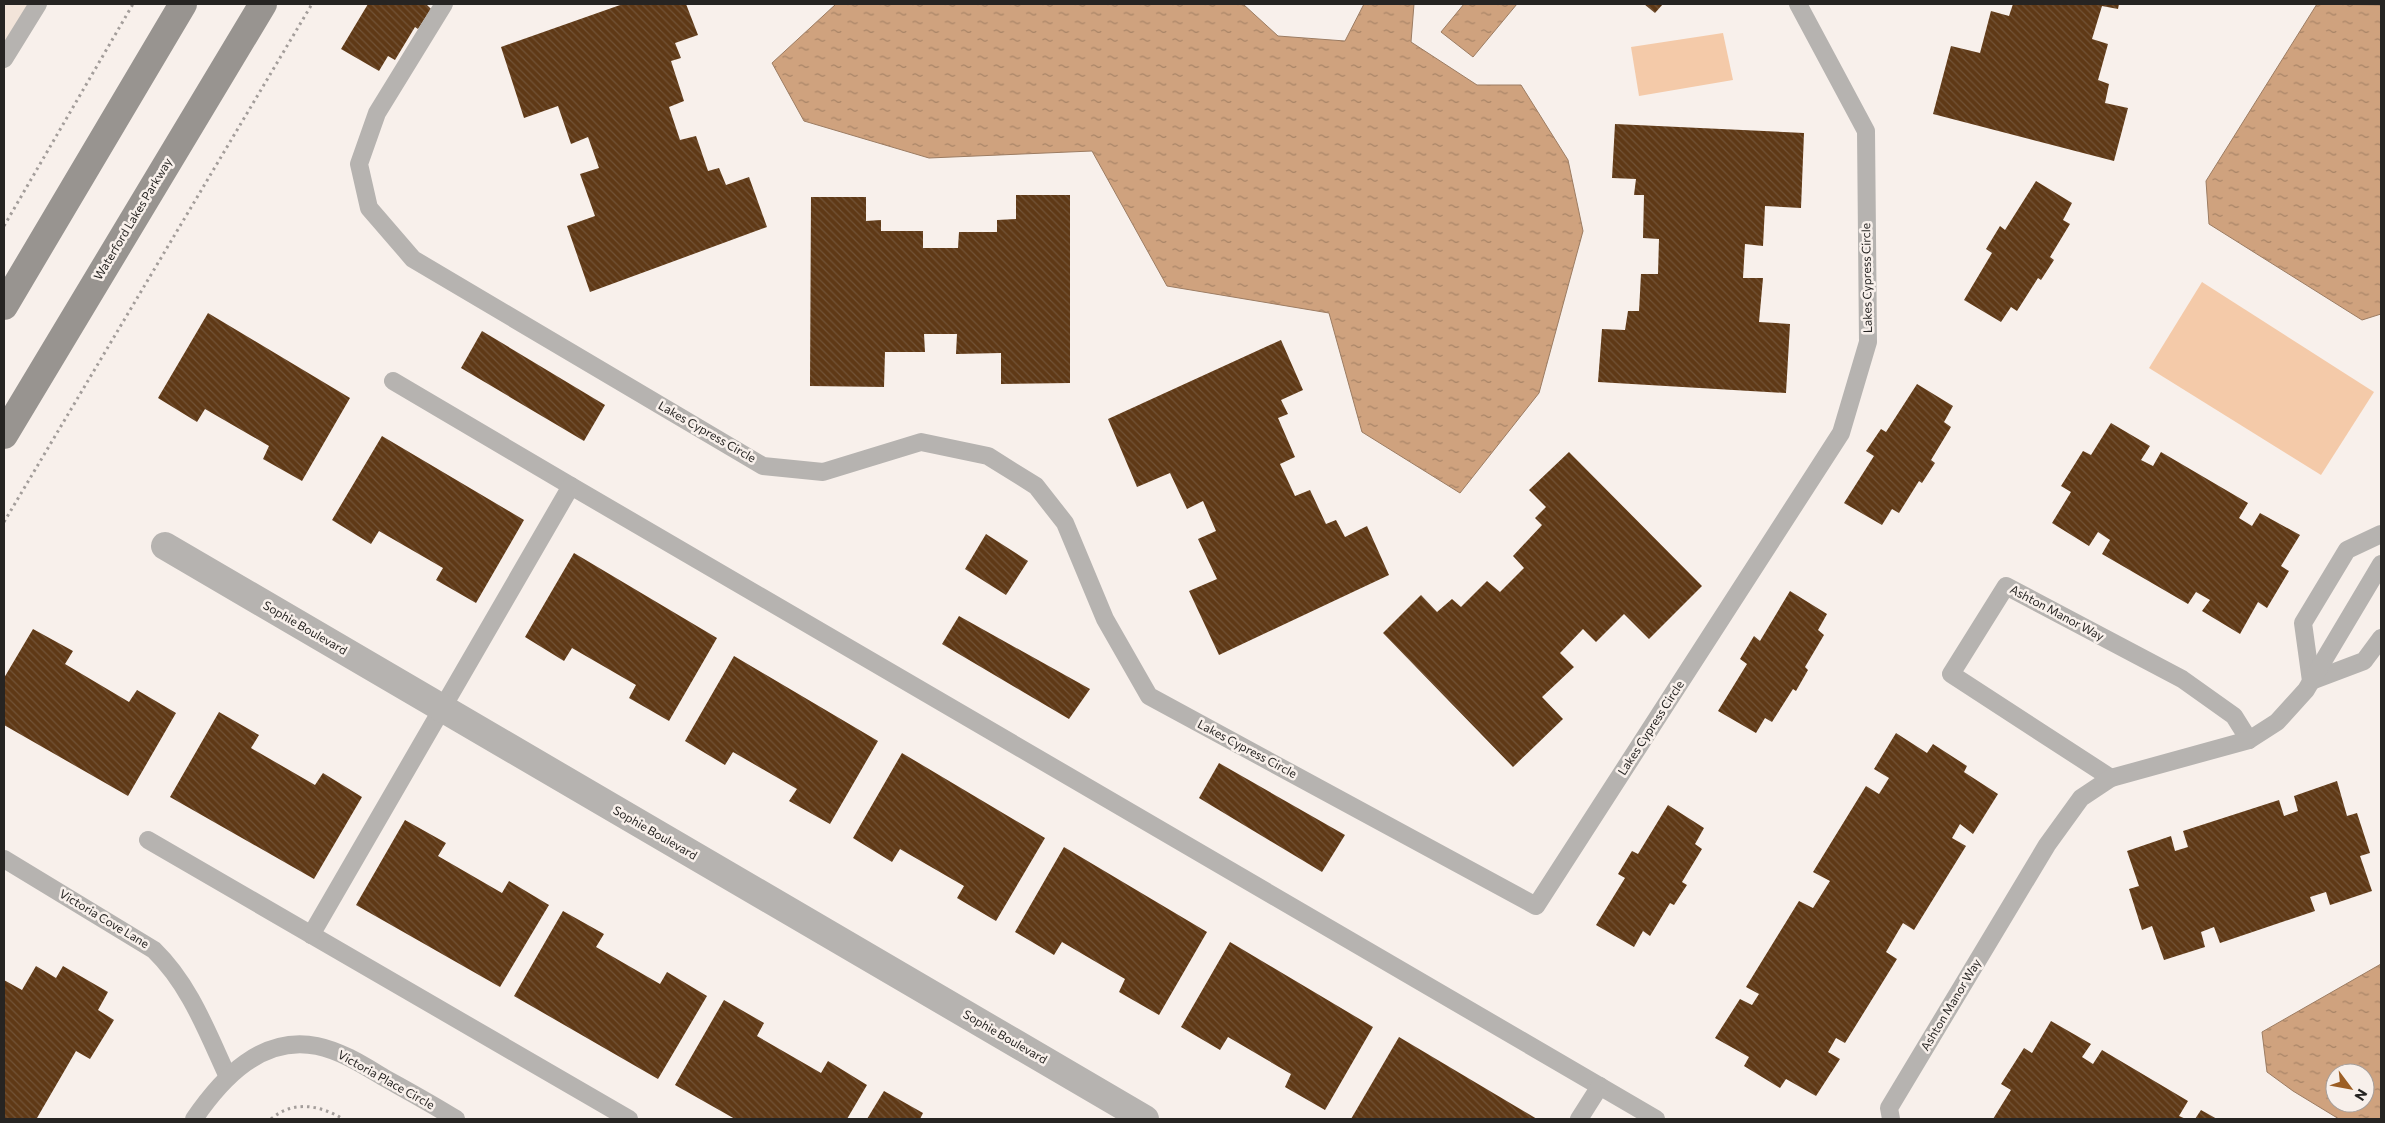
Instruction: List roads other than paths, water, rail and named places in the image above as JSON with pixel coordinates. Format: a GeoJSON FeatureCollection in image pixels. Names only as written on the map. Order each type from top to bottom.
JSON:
{"type":"FeatureCollection","features":[{"type":"Feature","properties":{"kind":"street"},"geometry":{"type":"LineString","coordinates":[[4,306],[183,4]]}},
{"type":"Feature","properties":{"kind":"street","name":"Waterford Lakes Parkway"},"geometry":{"type":"LineString","coordinates":[[4,435],[263,4]]}},
{"type":"Feature","properties":{"kind":"street","name":"Sophie Boulevard"},"geometry":{"type":"LineString","coordinates":[[165,546],[1145,1119]]}},
{"type":"Feature","properties":{"kind":"lane"},"geometry":{"type":"LineString","coordinates":[[4,59],[38,4]]}},
{"type":"Feature","properties":{"kind":"lane","name":"Lakes Cypress Circle"},"geometry":{"type":"LineString","coordinates":[[444,4],[377,113],[359,164],[369,208],[413,259],[763,466],[824,472],[922,442],[988,456],[1036,486],[1065,523],[1105,619],[1149,696],[1536,906],[1841,433],[1868,342],[1866,131],[1798,4]]}},
{"type":"Feature","properties":{"kind":"lane"},"geometry":{"type":"LineString","coordinates":[[393,381],[1656,1119]]}},
{"type":"Feature","properties":{"kind":"lane"},"geometry":{"type":"LineString","coordinates":[[311,935],[571,486]]}},
{"type":"Feature","properties":{"kind":"lane"},"geometry":{"type":"LineString","coordinates":[[2381,534],[2347,550],[2303,623],[2312,682],[2364,661],[2381,638]]}},
{"type":"Feature","properties":{"kind":"lane","name":"Ashton Manor Way"},"geometry":{"type":"LineString","coordinates":[[1891,1119],[1889,1108],[2047,845],[2081,798],[2111,778],[2249,740],[2277,722],[2312,682],[2381,564]]}},
{"type":"Feature","properties":{"kind":"lane","name":"Ashton Manor Way"},"geometry":{"type":"LineString","coordinates":[[2111,778],[1950,674],[2006,586],[2182,679],[2234,716],[2249,740]]}},
{"type":"Feature","properties":{"kind":"lane"},"geometry":{"type":"LineString","coordinates":[[148,840],[629,1119]]}},
{"type":"Feature","properties":{"kind":"lane","name":"Victoria Cove Lane"},"geometry":{"type":"LineString","coordinates":[[4,859],[154,950],[170,965],[182,983],[228,1076]]}},
{"type":"Feature","properties":{"kind":"lane","name":"Victoria Place Circle"},"geometry":{"type":"LineString","coordinates":[[194,1119],[228,1076],[261,1053],[280,1046],[299,1044],[318,1046],[358,1062],[446,1116]]}},
{"type":"Feature","properties":{"kind":"lane"},"geometry":{"type":"LineString","coordinates":[[1579,1119],[1600,1086]]}},
{"type":"Feature","properties":{"kind":"water"},"geometry":{"type":"Polygon","coordinates":[[[836,4],[1243,4],[1278,36],[1345,41],[1364,4],[1414,4],[1411,42],[1477,85],[1521,85],[1568,160],[1583,231],[1539,393],[1460,493],[1362,432],[1329,313],[1167,286],[1092,151],[929,158],[804,121],[772,63],[836,4]]]}},
{"type":"Feature","properties":{"kind":"water"},"geometry":{"type":"Polygon","coordinates":[[[1464,4],[1517,4],[1473,57],[1441,32],[1464,4]]]}},
{"type":"Feature","properties":{"kind":"water"},"geometry":{"type":"Polygon","coordinates":[[[2317,4],[2381,5],[2381,314],[2362,320],[2209,224],[2206,181],[2317,4]]]}},
{"type":"Feature","properties":{"kind":"water"},"geometry":{"type":"Polygon","coordinates":[[[2381,964],[2381,1119],[2339,1119],[2329,1113],[2375,1113],[2375,1063],[2325,1063],[2325,1110],[2267,1072],[2262,1032],[2381,964]]]}}]}
